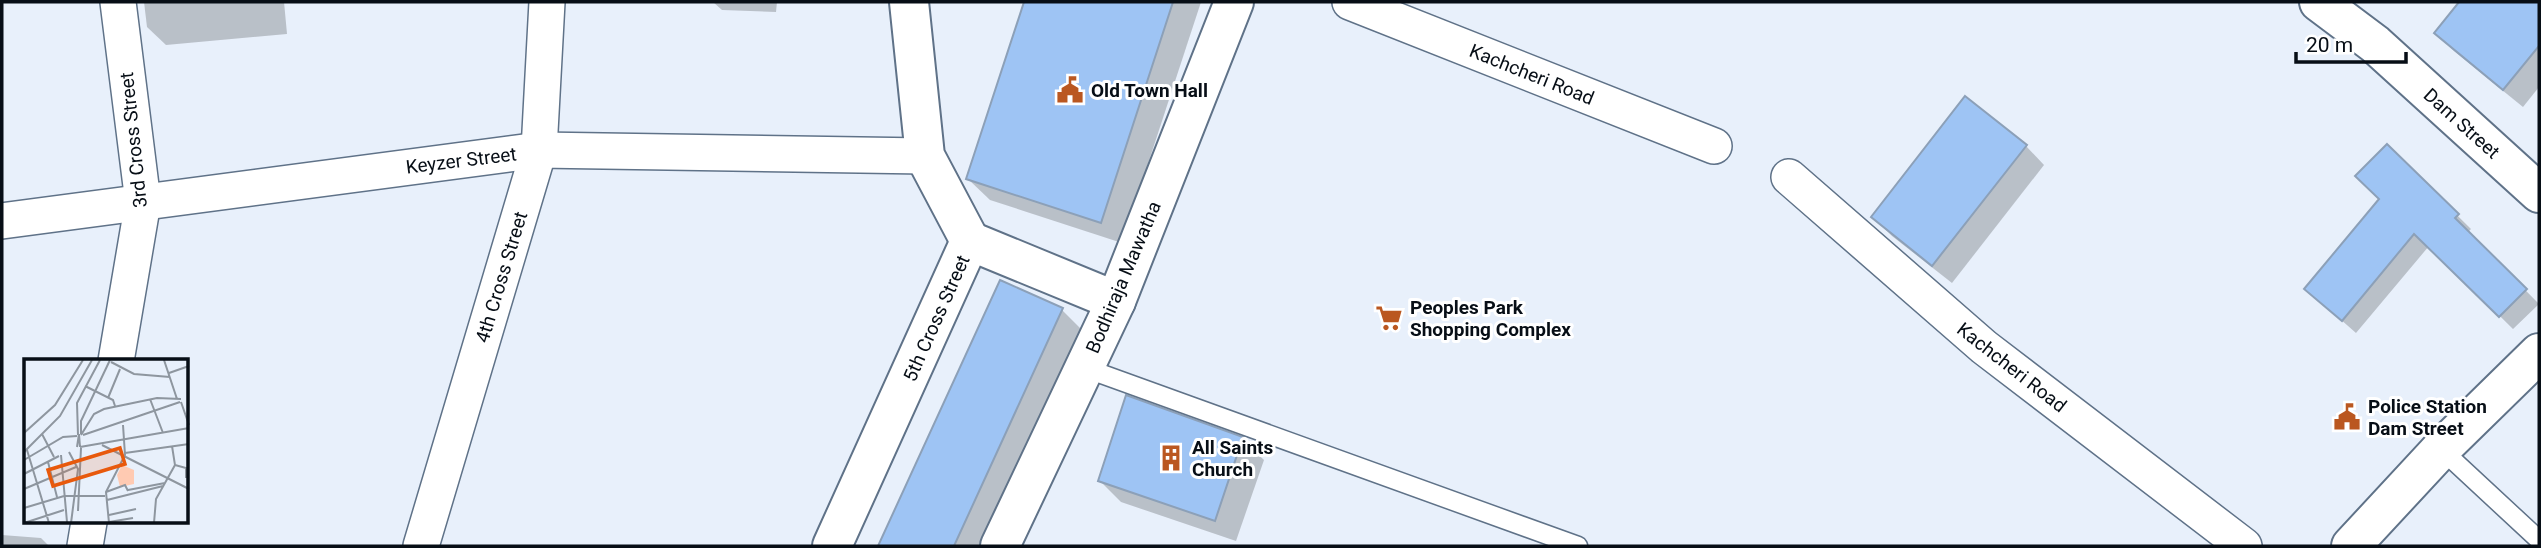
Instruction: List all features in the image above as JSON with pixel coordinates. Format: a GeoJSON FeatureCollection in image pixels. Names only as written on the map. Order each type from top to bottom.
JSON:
{"type":"FeatureCollection","features":[{"type":"Feature","properties":{"kind":"street","name":"3rd Cross Street"},"geometry":{"type":"LineString","coordinates":[[116,359],[143,202],[118,2]]}},
{"type":"Feature","properties":{"kind":"street","name":"4th Cross Street"},"geometry":{"type":"LineString","coordinates":[[421,546],[539,150],[547,2]]}},
{"type":"Feature","properties":{"kind":"street","name":"5th Cross Street"},"geometry":{"type":"LineString","coordinates":[[832,546],[970,241],[925,156],[909,2]]}},
{"type":"Feature","properties":{"kind":"street","name":"Bodhiraja Mawatha"},"geometry":{"type":"LineString","coordinates":[[1000,546],[1116,301],[1234,2]]}},
{"type":"Feature","properties":{"kind":"street","name":"Kachcheri Road"},"geometry":{"type":"LineString","coordinates":[[1350,2],[1714,146]]}},
{"type":"Feature","properties":{"kind":"street","name":"Dam Street"},"geometry":{"type":"LineString","coordinates":[[2319,2],[2375,44],[2539,193]]}},
{"type":"Feature","properties":{"kind":"street","name":"Keyzer Street"},"geometry":{"type":"LineString","coordinates":[[2,221],[539,150],[925,156]]}},
{"type":"Feature","properties":{"kind":"street","name":"Kachcheri Road"},"geometry":{"type":"LineString","coordinates":[[1789,177],[1984,347],[2244,546]]}},
{"type":"Feature","properties":{"kind":"street"},"geometry":{"type":"LineString","coordinates":[[970,241],[1116,301]]}},
{"type":"Feature","properties":{"kind":"street"},"geometry":{"type":"LineString","coordinates":[[2351,546],[2441,449],[2539,353]]}},
{"type":"Feature","properties":{"kind":"street"},"geometry":{"type":"LineString","coordinates":[[85,546],[89,524]]}},
{"type":"Feature","properties":{"kind":"lane"},"geometry":{"type":"LineString","coordinates":[[1085,368],[1578,546]]}},
{"type":"Feature","properties":{"kind":"lane"},"geometry":{"type":"LineString","coordinates":[[2441,449],[2539,540]]}},
{"type":"Feature","properties":{"kind":"building","name":"Old Town Hall"},"geometry":{"type":"Polygon","coordinates":[[[1024,2],[1173,2],[1101,223],[966,179],[1024,2]]]}},
{"type":"Feature","properties":{"kind":"building"},"geometry":{"type":"Polygon","coordinates":[[[2459,2],[2539,2],[2539,46],[2503,90],[2434,33],[2459,2]]]}},
{"type":"Feature","properties":{"kind":"building"},"geometry":{"type":"Polygon","coordinates":[[[1965,96],[2027,145],[1932,266],[1871,217],[1965,96]]]}},
{"type":"Feature","properties":{"kind":"building"},"geometry":{"type":"Polygon","coordinates":[[[2387,144],[2459,214],[2455,218],[2527,289],[2499,317],[2414,234],[2342,321],[2304,289],[2379,199],[2355,176],[2387,144]]]}},
{"type":"Feature","properties":{"kind":"building"},"geometry":{"type":"Polygon","coordinates":[[[1000,280],[1063,308],[954,546],[878,546],[1000,280]]]}},
{"type":"Feature","properties":{"kind":"building","name":"All Saints Church"},"geometry":{"type":"Polygon","coordinates":[[[1126,395],[1243,437],[1215,521],[1098,481],[1126,395]]]}},
{"type":"Feature","properties":{"kind":"place","name":"Old Town Hall"},"geometry":{"type":"Point","coordinates":[1070,90]}},
{"type":"Feature","properties":{"kind":"place","name":"Peoples Park Shopping Complex"},"geometry":{"type":"Point","coordinates":[1389,318]}},
{"type":"Feature","properties":{"kind":"place","name":"Police Station Dam Street"},"geometry":{"type":"Point","coordinates":[2347,417]}},
{"type":"Feature","properties":{"kind":"place","name":"All Saints Church"},"geometry":{"type":"Point","coordinates":[1171,458]}}]}
